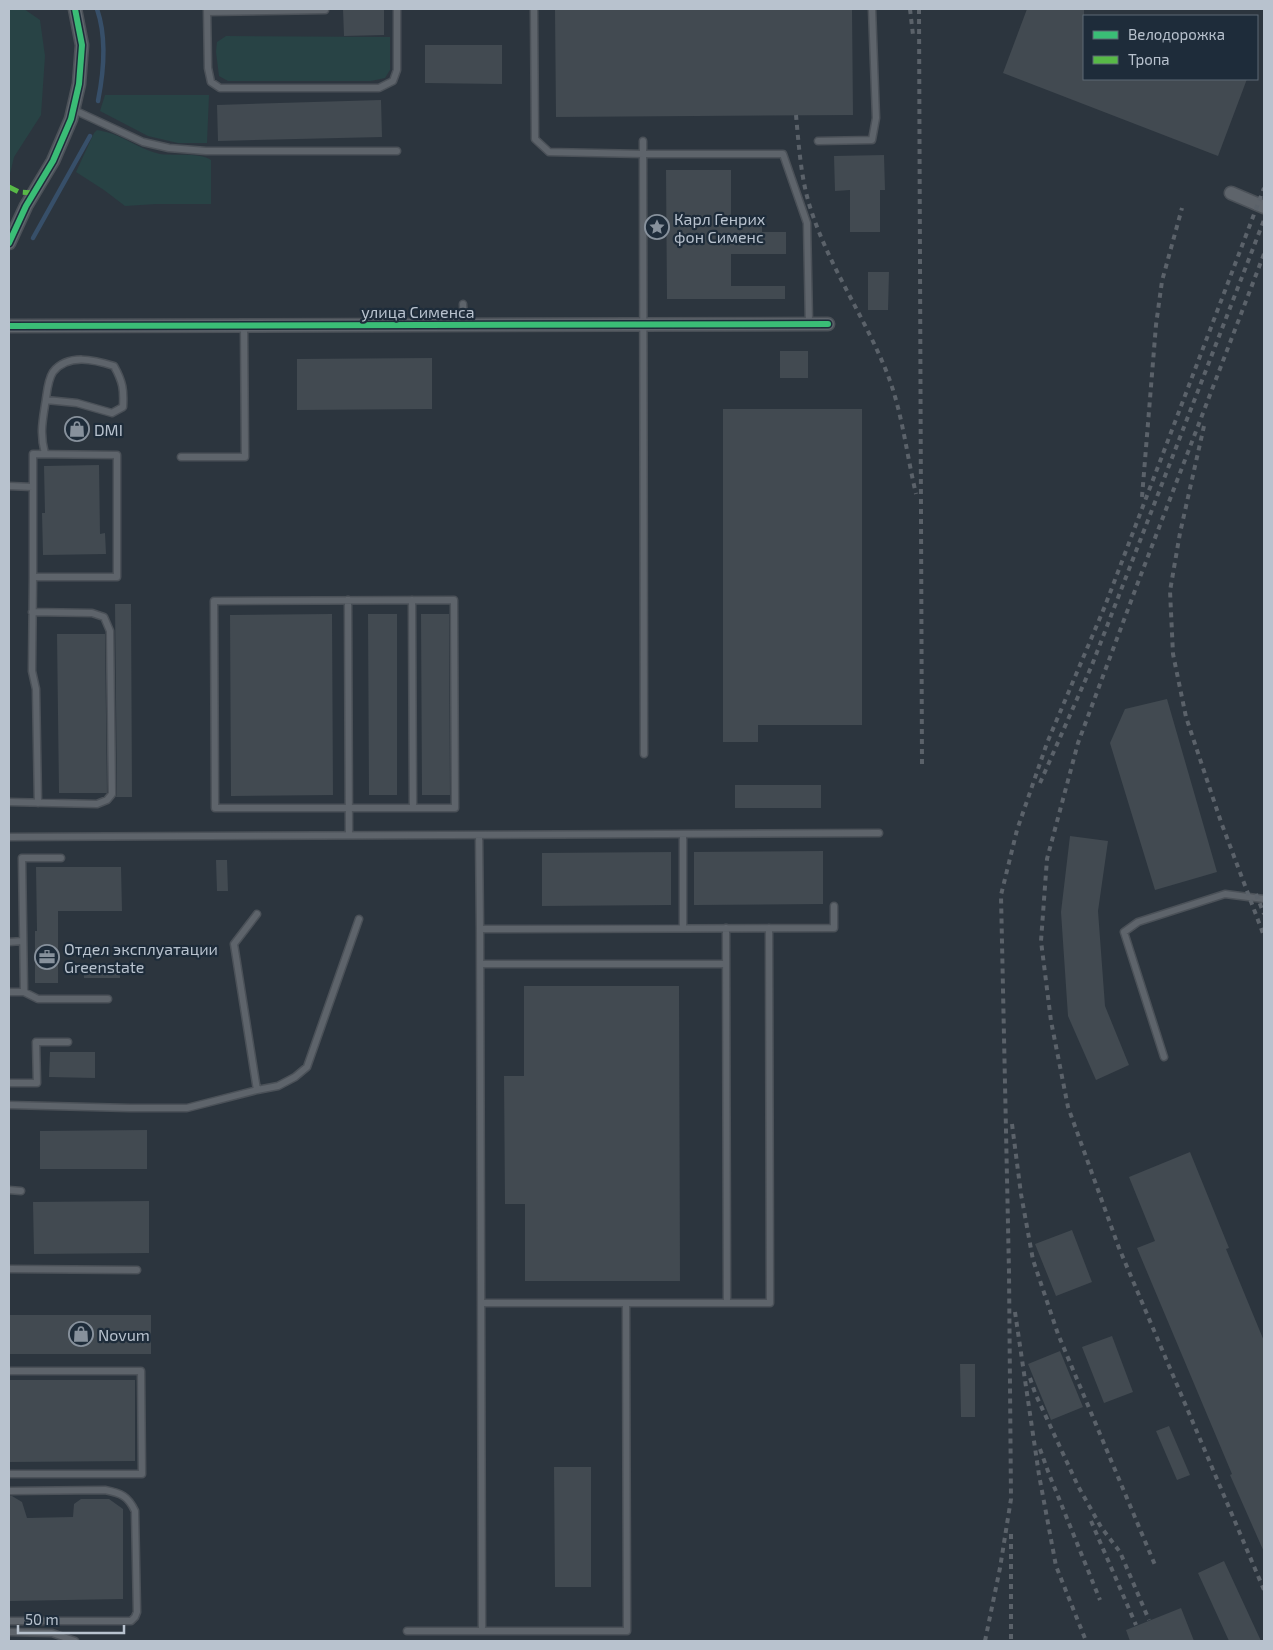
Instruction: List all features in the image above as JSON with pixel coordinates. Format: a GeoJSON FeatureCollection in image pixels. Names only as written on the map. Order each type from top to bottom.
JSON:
{"type":"FeatureCollection","features":[{"type":"Feature","properties":{"kind":"street"},"geometry":{"type":"LineString","coordinates":[[9,243],[26,206],[53,161],[74,110],[79,84],[82,46],[75,9]]}},
{"type":"Feature","properties":{"kind":"street"},"geometry":{"type":"LineString","coordinates":[[1231,193],[1264,207]]}},
{"type":"Feature","properties":{"kind":"street","name":"улица Сименса"},"geometry":{"type":"LineString","coordinates":[[9,326],[828,324]]}},
{"type":"Feature","properties":{"kind":"lane"},"geometry":{"type":"LineString","coordinates":[[325,10],[207,10],[208,68],[211,82],[220,88],[379,88],[394,81],[397,70],[397,9]]}},
{"type":"Feature","properties":{"kind":"lane"},"geometry":{"type":"LineString","coordinates":[[534,9],[535,139],[549,152],[783,154],[807,223],[809,323]]}},
{"type":"Feature","properties":{"kind":"lane"},"geometry":{"type":"LineString","coordinates":[[818,141],[872,140],[876,118],[872,9]]}},
{"type":"Feature","properties":{"kind":"lane"},"geometry":{"type":"LineString","coordinates":[[74,110],[143,142],[169,148],[206,151],[397,151]]}},
{"type":"Feature","properties":{"kind":"lane"},"geometry":{"type":"LineString","coordinates":[[643,141],[644,754]]}},
{"type":"Feature","properties":{"kind":"lane"},"geometry":{"type":"LineString","coordinates":[[464,304],[464,325]]}},
{"type":"Feature","properties":{"kind":"lane"},"geometry":{"type":"LineString","coordinates":[[181,457],[245,457],[244,326]]}},
{"type":"Feature","properties":{"kind":"lane"},"geometry":{"type":"LineString","coordinates":[[45,454],[41,438],[46,391],[53,372],[65,362],[84,359],[98,360],[114,366],[121,379],[124,392],[123,407],[112,414],[77,403],[46,400]]}},
{"type":"Feature","properties":{"kind":"lane"},"geometry":{"type":"LineString","coordinates":[[33,576],[117,577],[117,454],[33,454],[32,671],[36,689],[38,803]]}},
{"type":"Feature","properties":{"kind":"lane"},"geometry":{"type":"LineString","coordinates":[[9,486],[33,487]]}},
{"type":"Feature","properties":{"kind":"lane"},"geometry":{"type":"LineString","coordinates":[[348,600],[349,835]]}},
{"type":"Feature","properties":{"kind":"lane"},"geometry":{"type":"LineString","coordinates":[[348,600],[454,600],[455,808],[215,808],[214,601],[348,600]]}},
{"type":"Feature","properties":{"kind":"lane"},"geometry":{"type":"LineString","coordinates":[[412,600],[413,808]]}},
{"type":"Feature","properties":{"kind":"lane"},"geometry":{"type":"LineString","coordinates":[[9,802],[97,804],[107,800],[112,794],[110,631],[104,617],[92,612],[32,612]]}},
{"type":"Feature","properties":{"kind":"lane"},"geometry":{"type":"LineString","coordinates":[[9,837],[879,833]]}},
{"type":"Feature","properties":{"kind":"lane"},"geometry":{"type":"LineString","coordinates":[[683,834],[683,928]]}},
{"type":"Feature","properties":{"kind":"lane"},"geometry":{"type":"LineString","coordinates":[[479,835],[482,1631]]}},
{"type":"Feature","properties":{"kind":"lane"},"geometry":{"type":"LineString","coordinates":[[24,992],[22,858],[61,858]]}},
{"type":"Feature","properties":{"kind":"lane"},"geometry":{"type":"LineString","coordinates":[[1164,1057],[1124,932],[1138,922],[1225,894],[1264,899]]}},
{"type":"Feature","properties":{"kind":"lane"},"geometry":{"type":"LineString","coordinates":[[480,929],[834,928],[834,906]]}},
{"type":"Feature","properties":{"kind":"lane"},"geometry":{"type":"LineString","coordinates":[[257,914],[234,944],[257,1090]]}},
{"type":"Feature","properties":{"kind":"lane"},"geometry":{"type":"LineString","coordinates":[[9,1104],[187,1108],[278,1086],[307,1067],[358,919]]}},
{"type":"Feature","properties":{"kind":"lane"},"geometry":{"type":"LineString","coordinates":[[726,928],[727,1303]]}},
{"type":"Feature","properties":{"kind":"lane"},"geometry":{"type":"LineString","coordinates":[[481,1303],[770,1303],[769,928]]}},
{"type":"Feature","properties":{"kind":"lane"},"geometry":{"type":"LineString","coordinates":[[9,942],[23,941]]}},
{"type":"Feature","properties":{"kind":"lane"},"geometry":{"type":"LineString","coordinates":[[480,964],[726,964]]}},
{"type":"Feature","properties":{"kind":"lane"},"geometry":{"type":"LineString","coordinates":[[9,992],[24,992],[38,999],[108,999]]}},
{"type":"Feature","properties":{"kind":"lane"},"geometry":{"type":"LineString","coordinates":[[9,1083],[37,1083],[36,1042],[68,1042]]}},
{"type":"Feature","properties":{"kind":"lane"},"geometry":{"type":"LineString","coordinates":[[9,1190],[21,1191]]}},
{"type":"Feature","properties":{"kind":"lane"},"geometry":{"type":"LineString","coordinates":[[9,1269],[137,1270]]}},
{"type":"Feature","properties":{"kind":"lane"},"geometry":{"type":"LineString","coordinates":[[407,1632],[627,1631],[626,1303]]}},
{"type":"Feature","properties":{"kind":"lane"},"geometry":{"type":"LineString","coordinates":[[9,1371],[141,1371],[142,1465],[142,1474],[9,1474]]}},
{"type":"Feature","properties":{"kind":"lane"},"geometry":{"type":"LineString","coordinates":[[9,1491],[105,1490],[118,1492],[131,1502],[135,1511],[137,1612],[131,1621],[9,1621]]}},
{"type":"Feature","properties":{"kind":"lane"},"geometry":{"type":"LineString","coordinates":[[9,1632],[52,1632],[76,1641]]}},
{"type":"Feature","properties":{"kind":"green space"},"geometry":{"type":"Polygon","coordinates":[[[24,9],[40,20],[45,56],[41,115],[14,157],[9,178],[9,13],[10,10],[24,9]]]}},
{"type":"Feature","properties":{"kind":"green space"},"geometry":{"type":"Polygon","coordinates":[[[226,36],[390,37],[390,70],[385,78],[371,81],[228,81],[219,76],[216,52],[217,42],[226,36]]]}},
{"type":"Feature","properties":{"kind":"green space"},"geometry":{"type":"Polygon","coordinates":[[[105,95],[209,95],[207,143],[178,143],[148,136],[100,111],[105,95]]]}},
{"type":"Feature","properties":{"kind":"green space"},"geometry":{"type":"Polygon","coordinates":[[[97,130],[113,134],[160,154],[194,155],[211,160],[211,204],[125,206],[76,172],[97,130]]]}},
{"type":"Feature","properties":{"kind":"building"},"geometry":{"type":"Polygon","coordinates":[[[343,9],[384,9],[384,35],[344,36],[343,9]]]}},
{"type":"Feature","properties":{"kind":"building"},"geometry":{"type":"Polygon","coordinates":[[[555,9],[852,9],[853,115],[556,117],[555,9]]]}},
{"type":"Feature","properties":{"kind":"building"},"geometry":{"type":"Polygon","coordinates":[[[1027,9],[1084,9],[1083,80],[1247,80],[1218,156],[1003,73],[1027,9]]]}},
{"type":"Feature","properties":{"kind":"building"},"geometry":{"type":"Polygon","coordinates":[[[425,45],[502,45],[502,84],[425,83],[425,45]]]}},
{"type":"Feature","properties":{"kind":"building"},"geometry":{"type":"Polygon","coordinates":[[[381,100],[382,137],[218,141],[217,105],[381,100]]]}},
{"type":"Feature","properties":{"kind":"building"},"geometry":{"type":"Polygon","coordinates":[[[884,155],[885,190],[880,190],[880,232],[850,232],[850,190],[835,191],[834,156],[884,155]]]}},
{"type":"Feature","properties":{"kind":"building"},"geometry":{"type":"Polygon","coordinates":[[[666,170],[731,170],[731,221],[762,221],[762,232],[786,232],[786,254],[731,254],[731,286],[785,286],[785,299],[667,299],[666,170]]]}},
{"type":"Feature","properties":{"kind":"building"},"geometry":{"type":"Polygon","coordinates":[[[868,272],[889,272],[888,310],[868,310],[868,272]]]}},
{"type":"Feature","properties":{"kind":"building"},"geometry":{"type":"Polygon","coordinates":[[[780,351],[808,351],[808,378],[780,378],[780,351]]]}},
{"type":"Feature","properties":{"kind":"building"},"geometry":{"type":"Polygon","coordinates":[[[432,358],[432,409],[297,410],[297,359],[432,358]]]}},
{"type":"Feature","properties":{"kind":"building"},"geometry":{"type":"Polygon","coordinates":[[[723,409],[862,409],[862,725],[758,725],[758,742],[723,742],[723,409]]]}},
{"type":"Feature","properties":{"kind":"building"},"geometry":{"type":"Polygon","coordinates":[[[99,465],[100,534],[105,533],[106,554],[43,555],[42,513],[45,513],[44,466],[99,465]]]}},
{"type":"Feature","properties":{"kind":"building"},"geometry":{"type":"Polygon","coordinates":[[[115,604],[131,604],[132,797],[116,797],[115,604]]]}},
{"type":"Feature","properties":{"kind":"building"},"geometry":{"type":"Polygon","coordinates":[[[332,614],[333,795],[231,796],[230,615],[332,614]]]}},
{"type":"Feature","properties":{"kind":"building"},"geometry":{"type":"Polygon","coordinates":[[[368,614],[397,614],[397,795],[369,795],[368,614]]]}},
{"type":"Feature","properties":{"kind":"building"},"geometry":{"type":"Polygon","coordinates":[[[421,614],[449,614],[450,795],[422,795],[421,614]]]}},
{"type":"Feature","properties":{"kind":"building"},"geometry":{"type":"Polygon","coordinates":[[[57,634],[105,634],[107,793],[59,793],[57,634]]]}},
{"type":"Feature","properties":{"kind":"building"},"geometry":{"type":"Polygon","coordinates":[[[1167,699],[1217,872],[1155,890],[1110,743],[1125,709],[1167,699]]]}},
{"type":"Feature","properties":{"kind":"building"},"geometry":{"type":"Polygon","coordinates":[[[735,785],[821,785],[821,808],[735,808],[735,785]]]}},
{"type":"Feature","properties":{"kind":"building"},"geometry":{"type":"Polygon","coordinates":[[[1070,836],[1108,841],[1098,911],[1105,1006],[1129,1065],[1096,1080],[1068,1016],[1061,912],[1070,836]]]}},
{"type":"Feature","properties":{"kind":"building"},"geometry":{"type":"Polygon","coordinates":[[[823,851],[823,904],[694,905],[694,852],[823,851]]]}},
{"type":"Feature","properties":{"kind":"building"},"geometry":{"type":"Polygon","coordinates":[[[671,852],[671,905],[542,906],[542,853],[671,852]]]}},
{"type":"Feature","properties":{"kind":"building"},"geometry":{"type":"Polygon","coordinates":[[[216,860],[227,860],[228,891],[217,891],[216,860]]]}},
{"type":"Feature","properties":{"kind":"building"},"geometry":{"type":"Polygon","coordinates":[[[36,867],[121,867],[122,911],[58,911],[58,983],[35,983],[35,931],[37,931],[36,867]]]}},
{"type":"Feature","properties":{"kind":"building"},"geometry":{"type":"Polygon","coordinates":[[[120,963],[120,978],[84,978],[83,964],[120,963]]]}},
{"type":"Feature","properties":{"kind":"building"},"geometry":{"type":"Polygon","coordinates":[[[524,986],[679,986],[680,1281],[525,1281],[525,1204],[505,1204],[504,1076],[524,1076],[524,986]]]}},
{"type":"Feature","properties":{"kind":"building"},"geometry":{"type":"Polygon","coordinates":[[[50,1052],[95,1052],[95,1078],[49,1077],[50,1052]]]}},
{"type":"Feature","properties":{"kind":"building"},"geometry":{"type":"Polygon","coordinates":[[[147,1130],[147,1169],[40,1169],[40,1131],[147,1130]]]}},
{"type":"Feature","properties":{"kind":"building"},"geometry":{"type":"Polygon","coordinates":[[[1190,1152],[1229,1248],[1226,1249],[1264,1341],[1264,1552],[1230,1475],[1232,1474],[1137,1248],[1155,1241],[1129,1177],[1190,1152]]]}},
{"type":"Feature","properties":{"kind":"building"},"geometry":{"type":"Polygon","coordinates":[[[149,1201],[149,1253],[34,1254],[33,1202],[149,1201]]]}},
{"type":"Feature","properties":{"kind":"building"},"geometry":{"type":"Polygon","coordinates":[[[1072,1230],[1092,1282],[1056,1296],[1035,1244],[1072,1230]]]}},
{"type":"Feature","properties":{"kind":"building","name":"Novum"},"geometry":{"type":"Polygon","coordinates":[[[10,1315],[151,1315],[151,1354],[10,1354],[10,1315]]]}},
{"type":"Feature","properties":{"kind":"building"},"geometry":{"type":"Polygon","coordinates":[[[1112,1336],[1133,1392],[1104,1403],[1082,1347],[1112,1336]]]}},
{"type":"Feature","properties":{"kind":"building"},"geometry":{"type":"Polygon","coordinates":[[[1060,1351],[1083,1407],[1051,1420],[1028,1364],[1060,1351]]]}},
{"type":"Feature","properties":{"kind":"building"},"geometry":{"type":"Polygon","coordinates":[[[960,1364],[975,1364],[975,1417],[961,1417],[960,1364]]]}},
{"type":"Feature","properties":{"kind":"building"},"geometry":{"type":"Polygon","coordinates":[[[9,1380],[135,1380],[135,1461],[9,1462],[9,1380]]]}},
{"type":"Feature","properties":{"kind":"building"},"geometry":{"type":"Polygon","coordinates":[[[1169,1426],[1190,1475],[1177,1480],[1156,1431],[1169,1426]]]}},
{"type":"Feature","properties":{"kind":"building"},"geometry":{"type":"Polygon","coordinates":[[[554,1467],[591,1467],[591,1587],[555,1587],[554,1467]]]}},
{"type":"Feature","properties":{"kind":"building"},"geometry":{"type":"Polygon","coordinates":[[[9,1496],[22,1502],[27,1518],[73,1517],[74,1504],[81,1499],[109,1499],[123,1509],[123,1599],[9,1601],[9,1496]]]}},
{"type":"Feature","properties":{"kind":"building"},"geometry":{"type":"Polygon","coordinates":[[[1224,1561],[1261,1641],[1229,1641],[1198,1573],[1224,1561]]]}},
{"type":"Feature","properties":{"kind":"building"},"geometry":{"type":"Polygon","coordinates":[[[1181,1608],[1194,1641],[1130,1641],[1126,1630],[1181,1608]]]}},
{"type":"Feature","properties":{"kind":"waterway"},"geometry":{"type":"LineString","coordinates":[[97,9],[102,31],[104,55],[98,101]]}},
{"type":"Feature","properties":{"kind":"waterway"},"geometry":{"type":"LineString","coordinates":[[33,238],[90,136]]}},
{"type":"Feature","properties":{"kind":"railway"},"geometry":{"type":"LineString","coordinates":[[910,9],[913,35]]}},
{"type":"Feature","properties":{"kind":"railway"},"geometry":{"type":"LineString","coordinates":[[919,9],[922,766]]}},
{"type":"Feature","properties":{"kind":"railway"},"geometry":{"type":"LineString","coordinates":[[796,115],[799,152],[808,201],[828,253],[867,329],[891,383],[900,414],[916,494]]}},
{"type":"Feature","properties":{"kind":"railway"},"geometry":{"type":"LineString","coordinates":[[985,1641],[1000,1568],[1011,1499],[1009,1272],[1001,895],[1017,830],[1047,743],[1105,606],[1264,188]]}},
{"type":"Feature","properties":{"kind":"railway"},"geometry":{"type":"LineString","coordinates":[[1142,497],[1156,325],[1162,281],[1182,208]]}},
{"type":"Feature","properties":{"kind":"railway"},"geometry":{"type":"LineString","coordinates":[[1040,783],[1092,665],[1264,220]]}},
{"type":"Feature","properties":{"kind":"railway"},"geometry":{"type":"LineString","coordinates":[[1264,254],[1078,743],[1047,859],[1041,941],[1051,1021],[1068,1107],[1119,1248],[1264,1590]]}},
{"type":"Feature","properties":{"kind":"railway"},"geometry":{"type":"LineString","coordinates":[[1204,426],[1180,533],[1170,591],[1173,654],[1186,717],[1221,822],[1264,936]]}},
{"type":"Feature","properties":{"kind":"railway"},"geometry":{"type":"LineString","coordinates":[[1256,894],[1264,914]]}},
{"type":"Feature","properties":{"kind":"railway"},"geometry":{"type":"LineString","coordinates":[[1012,1124],[1021,1194],[1033,1260],[1058,1334],[1155,1565]]}},
{"type":"Feature","properties":{"kind":"railway"},"geometry":{"type":"LineString","coordinates":[[1015,1312],[1039,1475],[1056,1566],[1086,1641]]}},
{"type":"Feature","properties":{"kind":"railway"},"geometry":{"type":"LineString","coordinates":[[1030,1378],[1035,1393],[1078,1486],[1101,1527],[1120,1552],[1149,1620]]}},
{"type":"Feature","properties":{"kind":"railway"},"geometry":{"type":"LineString","coordinates":[[1040,1449],[1100,1600]]}},
{"type":"Feature","properties":{"kind":"railway"},"geometry":{"type":"LineString","coordinates":[[1091,1521],[1136,1625]]}},
{"type":"Feature","properties":{"kind":"railway"},"geometry":{"type":"LineString","coordinates":[[1011,1534],[1011,1641]]}},
{"type":"Feature","properties":{"kind":"marked path"},"geometry":{"type":"LineString","coordinates":[[9,187],[19,192],[34,193]]}},
{"type":"Feature","properties":{"kind":"cycle path"},"geometry":{"type":"LineString","coordinates":[[9,243],[26,206],[53,161],[71,119],[79,84],[82,45],[75,9]]}},
{"type":"Feature","properties":{"kind":"cycle path"},"geometry":{"type":"LineString","coordinates":[[9,326],[828,324]]}},
{"type":"Feature","properties":{"kind":"place","name":"Карл Генрих фон Сименс"},"geometry":{"type":"Point","coordinates":[657,227]}},
{"type":"Feature","properties":{"kind":"place","name":"DMI"},"geometry":{"type":"Point","coordinates":[77,429]}},
{"type":"Feature","properties":{"kind":"place","name":"Отдел эксплуатации Greenstate"},"geometry":{"type":"Point","coordinates":[47,957]}},
{"type":"Feature","properties":{"kind":"place","name":"Novum"},"geometry":{"type":"Point","coordinates":[81,1334]}}]}
